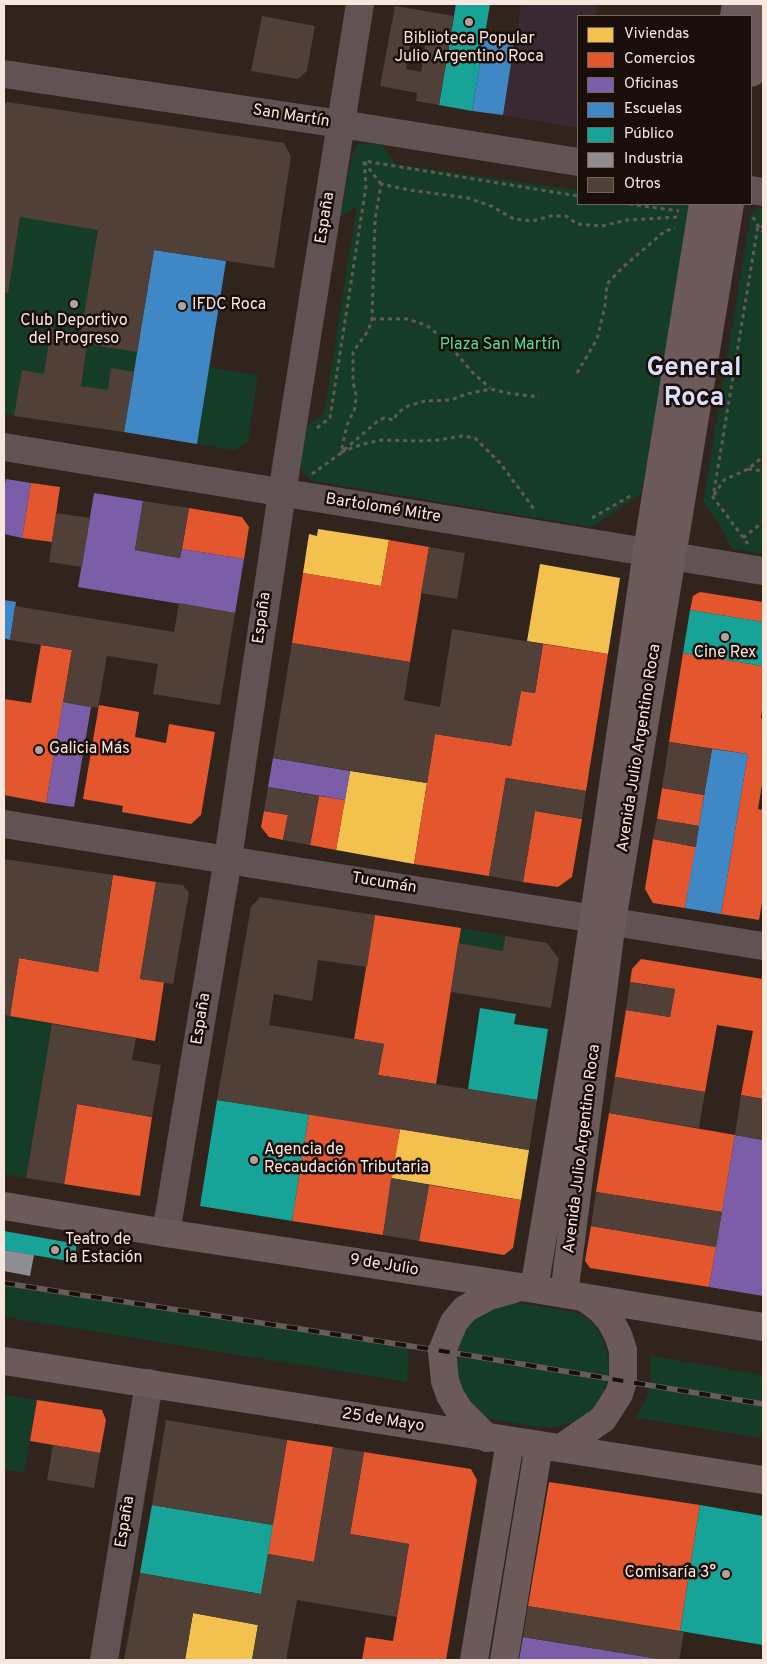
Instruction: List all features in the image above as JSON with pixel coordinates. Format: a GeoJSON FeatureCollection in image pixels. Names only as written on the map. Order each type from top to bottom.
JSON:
{"type":"FeatureCollection","features":[{"type":"Feature","properties":{"kind":"main road"},"geometry":{"type":"LineString","coordinates":[[752,67],[762,4]]}},
{"type":"Feature","properties":{"kind":"main road","name":"Avenida Julio Argentino Roca"},"geometry":{"type":"LineString","coordinates":[[527,1288],[579,1019],[602,920],[659,553],[703,205]]}},
{"type":"Feature","properties":{"kind":"main road","name":"Avenida Julio Argentino Roca"},"geometry":{"type":"LineString","coordinates":[[659,553],[730,205]]}},
{"type":"Feature","properties":{"kind":"main road","name":"Avenida Julio Argentino Roca"},"geometry":{"type":"LineString","coordinates":[[574,1296],[602,920]]}},
{"type":"Feature","properties":{"kind":"main road","name":"9 de Julio"},"geometry":{"type":"LineString","coordinates":[[4,1206],[763,1327]]}},
{"type":"Feature","properties":{"kind":"main road"},"geometry":{"type":"LineString","coordinates":[[474,1660],[499,1440],[459,1410],[450,1395],[444,1373],[442,1352],[454,1322],[464,1309],[489,1296],[527,1288]]}},
{"type":"Feature","properties":{"kind":"main road"},"geometry":{"type":"LineString","coordinates":[[504,1660],[550,1446],[603,1419],[619,1394],[623,1381],[624,1350],[610,1320],[600,1309],[574,1296]]}},
{"type":"Feature","properties":{"kind":"main road","name":"25 de Mayo"},"geometry":{"type":"LineString","coordinates":[[4,1361],[763,1480]]}},
{"type":"Feature","properties":{"kind":"street","name":"España"},"geometry":{"type":"LineString","coordinates":[[166,1233],[228,859],[282,493],[360,4]]}},
{"type":"Feature","properties":{"kind":"street","name":"San Martín"},"geometry":{"type":"LineString","coordinates":[[4,74],[341,124],[577,162]]}},
{"type":"Feature","properties":{"kind":"street","name":"Bartolomé Mitre"},"geometry":{"type":"LineString","coordinates":[[4,447],[763,571]]}},
{"type":"Feature","properties":{"kind":"street","name":"Tucumán"},"geometry":{"type":"LineString","coordinates":[[4,824],[763,946]]}},
{"type":"Feature","properties":{"kind":"street","name":"España"},"geometry":{"type":"LineString","coordinates":[[104,1660],[149,1383]]}},
{"type":"Feature","properties":{"kind":"path"},"geometry":{"type":"LineString","coordinates":[[364,161],[381,184],[468,198],[491,206],[514,219],[533,221],[550,216],[566,216],[577,224],[602,226],[627,220],[682,216],[683,212],[636,205]]}},
{"type":"Feature","properties":{"kind":"path"},"geometry":{"type":"LineString","coordinates":[[364,161],[577,196]]}},
{"type":"Feature","properties":{"kind":"path"},"geometry":{"type":"LineString","coordinates":[[316,428],[330,418],[366,186],[364,161]]}},
{"type":"Feature","properties":{"kind":"path"},"geometry":{"type":"LineString","coordinates":[[341,453],[347,425],[355,408],[353,352],[368,331],[372,318],[374,237],[381,184]]}},
{"type":"Feature","properties":{"kind":"path"},"geometry":{"type":"LineString","coordinates":[[577,373],[597,339],[605,306],[607,284],[665,231],[680,226]]}},
{"type":"Feature","properties":{"kind":"path"},"geometry":{"type":"LineString","coordinates":[[755,545],[747,544],[713,497],[758,226],[763,227]]}},
{"type":"Feature","properties":{"kind":"path"},"geometry":{"type":"LineString","coordinates":[[372,318],[407,318],[426,325],[445,340],[472,372],[491,389]]}},
{"type":"Feature","properties":{"kind":"path"},"geometry":{"type":"LineString","coordinates":[[311,475],[341,453],[374,424],[384,418],[394,420],[396,413],[408,406],[425,401],[450,400],[466,394],[491,389],[539,397]]}},
{"type":"Feature","properties":{"kind":"path"},"geometry":{"type":"LineString","coordinates":[[341,453],[363,444],[382,440],[418,441],[462,436],[475,438],[500,463],[536,511],[526,510]]}},
{"type":"Feature","properties":{"kind":"path"},"geometry":{"type":"LineString","coordinates":[[713,497],[724,480],[748,469],[763,456]]}},
{"type":"Feature","properties":{"kind":"path"},"geometry":{"type":"LineString","coordinates":[[311,475],[312,466]]}},
{"type":"Feature","properties":{"kind":"path"},"geometry":{"type":"LineString","coordinates":[[748,469],[763,472]]}},
{"type":"Feature","properties":{"kind":"path"},"geometry":{"type":"LineString","coordinates":[[311,475],[320,476]]}},
{"type":"Feature","properties":{"kind":"path"},"geometry":{"type":"LineString","coordinates":[[589,520],[632,495],[633,492]]}},
{"type":"Feature","properties":{"kind":"path"},"geometry":{"type":"LineString","coordinates":[[743,538],[763,522]]}},
{"type":"Feature","properties":{"kind":"shaded area"},"geometry":{"type":"Polygon","coordinates":[[[521,4],[597,4],[595,15],[577,15],[577,128],[503,115],[521,4]]]}},
{"type":"Feature","properties":{"kind":"green space","name":"Club Deportivo del Progreso"},"geometry":{"type":"Polygon","coordinates":[[[7,102],[209,132],[190,256],[154,250],[124,432],[4,414],[4,105],[7,102]]]}},
{"type":"Feature","properties":{"kind":"green space","name":"Plaza San Martín"},"geometry":{"type":"Polygon","coordinates":[[[359,144],[382,145],[395,164],[577,190],[577,205],[692,205],[641,494],[592,527],[314,481],[303,473],[300,461],[303,429],[324,413],[357,206],[340,217],[353,151],[359,144]]]}},
{"type":"Feature","properties":{"kind":"green space"},"geometry":{"type":"Polygon","coordinates":[[[759,208],[763,209],[763,554],[732,549],[720,526],[703,502],[751,213],[759,208]]]}},
{"type":"Feature","properties":{"kind":"green space"},"geometry":{"type":"Polygon","coordinates":[[[209,367],[258,375],[248,441],[235,450],[197,444],[209,367]]]}},
{"type":"Feature","properties":{"kind":"green space"},"geometry":{"type":"Polygon","coordinates":[[[461,928],[505,936],[503,951],[458,943],[461,928]]]}},
{"type":"Feature","properties":{"kind":"green space"},"geometry":{"type":"Polygon","coordinates":[[[4,1015],[52,1024],[26,1178],[4,1174],[4,1015]]]}},
{"type":"Feature","properties":{"kind":"green space"},"geometry":{"type":"Polygon","coordinates":[[[4,1281],[409,1347],[407,1382],[4,1317],[4,1281]]]}},
{"type":"Feature","properties":{"kind":"green space"},"geometry":{"type":"Polygon","coordinates":[[[504,1301],[574,1312],[587,1318],[599,1330],[606,1347],[609,1366],[606,1387],[599,1404],[588,1414],[574,1422],[557,1427],[540,1427],[489,1419],[473,1410],[460,1394],[451,1361],[463,1324],[504,1301]]]}},
{"type":"Feature","properties":{"kind":"green space"},"geometry":{"type":"Polygon","coordinates":[[[650,1356],[763,1375],[763,1438],[636,1418],[648,1395],[651,1376],[650,1356]]]}},
{"type":"Feature","properties":{"kind":"green space"},"geometry":{"type":"Polygon","coordinates":[[[6,1395],[37,1400],[24,1473],[4,1469],[4,1408],[6,1395]]]}},
{"type":"Feature","properties":{"kind":"building: Viviendas"},"geometry":{"type":"Polygon","coordinates":[[[318,529],[389,540],[381,586],[303,573],[309,534],[317,536],[318,529]]]}},
{"type":"Feature","properties":{"kind":"building: Viviendas"},"geometry":{"type":"Polygon","coordinates":[[[540,564],[620,578],[608,654],[527,641],[540,564]]]}},
{"type":"Feature","properties":{"kind":"building: Viviendas"},"geometry":{"type":"Polygon","coordinates":[[[350,771],[427,783],[414,864],[336,850],[350,771]]]}},
{"type":"Feature","properties":{"kind":"building: Viviendas"},"geometry":{"type":"Polygon","coordinates":[[[400,1129],[529,1150],[521,1200],[391,1178],[400,1129]]]}},
{"type":"Feature","properties":{"kind":"building: Viviendas"},"geometry":{"type":"Polygon","coordinates":[[[193,1613],[258,1625],[252,1660],[185,1660],[193,1613]]]}},
{"type":"Feature","properties":{"kind":"building: Comercios"},"geometry":{"type":"Polygon","coordinates":[[[31,483],[60,487],[52,542],[22,538],[31,483]]]}},
{"type":"Feature","properties":{"kind":"building: Comercios"},"geometry":{"type":"Polygon","coordinates":[[[189,508],[242,517],[249,527],[244,559],[182,549],[189,508]]]}},
{"type":"Feature","properties":{"kind":"building: Comercios"},"geometry":{"type":"Polygon","coordinates":[[[389,540],[429,547],[410,662],[292,643],[303,573],[381,586],[389,540]]]}},
{"type":"Feature","properties":{"kind":"building: Comercios"},"geometry":{"type":"Polygon","coordinates":[[[700,592],[763,602],[763,622],[690,610],[693,596],[700,592]]]}},
{"type":"Feature","properties":{"kind":"building: Comercios"},"geometry":{"type":"Polygon","coordinates":[[[543,644],[608,654],[586,791],[506,778],[489,876],[414,864],[435,734],[511,746],[521,691],[535,693],[543,644]]]}},
{"type":"Feature","properties":{"kind":"building: Comercios","name":"Galicia Más"},"geometry":{"type":"Polygon","coordinates":[[[41,645],[72,650],[46,803],[4,795],[4,699],[31,703],[41,645]]]}},
{"type":"Feature","properties":{"kind":"building: Comercios"},"geometry":{"type":"Polygon","coordinates":[[[683,653],[763,666],[761,718],[763,719],[763,778],[758,809],[763,810],[763,897],[759,920],[721,914],[748,754],[669,742],[683,653]]]}},
{"type":"Feature","properties":{"kind":"building: Comercios"},"geometry":{"type":"Polygon","coordinates":[[[99,705],[139,712],[135,737],[166,743],[169,724],[215,732],[201,815],[191,824],[122,812],[123,806],[83,799],[99,705]]]}},
{"type":"Feature","properties":{"kind":"building: Comercios"},"geometry":{"type":"Polygon","coordinates":[[[662,788],[704,795],[699,826],[657,819],[662,788]]]}},
{"type":"Feature","properties":{"kind":"building: Comercios"},"geometry":{"type":"Polygon","coordinates":[[[319,796],[345,800],[336,850],[310,845],[319,796]]]}},
{"type":"Feature","properties":{"kind":"building: Comercios"},"geometry":{"type":"Polygon","coordinates":[[[264,811],[288,815],[283,840],[269,837],[261,827],[264,811]]]}},
{"type":"Feature","properties":{"kind":"building: Comercios"},"geometry":{"type":"Polygon","coordinates":[[[535,811],[582,819],[572,877],[558,887],[523,882],[535,811]]]}},
{"type":"Feature","properties":{"kind":"building: Comercios"},"geometry":{"type":"Polygon","coordinates":[[[653,839],[696,847],[685,908],[653,903],[645,889],[653,839]]]}},
{"type":"Feature","properties":{"kind":"building: Comercios"},"geometry":{"type":"Polygon","coordinates":[[[113,875],[156,882],[140,979],[164,982],[155,1041],[10,1016],[19,958],[98,972],[113,875]]]}},
{"type":"Feature","properties":{"kind":"building: Comercios"},"geometry":{"type":"Polygon","coordinates":[[[375,915],[461,928],[436,1084],[378,1075],[384,1044],[354,1039],[375,915]]]}},
{"type":"Feature","properties":{"kind":"building: Comercios"},"geometry":{"type":"Polygon","coordinates":[[[641,959],[763,979],[763,1099],[741,1095],[753,1031],[717,1025],[705,1092],[615,1077],[626,1010],[670,1017],[675,989],[630,982],[632,969],[641,959]]]}},
{"type":"Feature","properties":{"kind":"building: Comercios"},"geometry":{"type":"Polygon","coordinates":[[[77,1104],[152,1117],[140,1196],[64,1184],[77,1104]]]}},
{"type":"Feature","properties":{"kind":"building: Comercios"},"geometry":{"type":"Polygon","coordinates":[[[609,1113],[735,1135],[722,1212],[596,1192],[609,1113]]]}},
{"type":"Feature","properties":{"kind":"building: Comercios"},"geometry":{"type":"Polygon","coordinates":[[[309,1114],[400,1129],[383,1235],[292,1221],[309,1114]]]}},
{"type":"Feature","properties":{"kind":"building: Comercios"},"geometry":{"type":"Polygon","coordinates":[[[429,1185],[521,1200],[513,1248],[504,1255],[419,1241],[429,1185]]]}},
{"type":"Feature","properties":{"kind":"building: Comercios"},"geometry":{"type":"Polygon","coordinates":[[[591,1226],[716,1247],[709,1287],[590,1268],[585,1261],[591,1226]]]}},
{"type":"Feature","properties":{"kind":"building: Comercios"},"geometry":{"type":"Polygon","coordinates":[[[37,1400],[102,1410],[106,1420],[100,1453],[30,1441],[37,1400]]]}},
{"type":"Feature","properties":{"kind":"building: Comercios"},"geometry":{"type":"Polygon","coordinates":[[[287,1440],[333,1447],[314,1562],[268,1554],[287,1440]]]}},
{"type":"Feature","properties":{"kind":"building: Comercios"},"geometry":{"type":"Polygon","coordinates":[[[364,1452],[471,1469],[477,1480],[446,1660],[362,1660],[366,1637],[393,1641],[409,1544],[350,1534],[364,1452]]]}},
{"type":"Feature","properties":{"kind":"building: Comercios"},"geometry":{"type":"Polygon","coordinates":[[[549,1482],[700,1505],[680,1631],[528,1606],[549,1482]]]}},
{"type":"Feature","properties":{"kind":"building: Oficinas"},"geometry":{"type":"Polygon","coordinates":[[[6,479],[31,483],[22,538],[4,534],[4,489],[6,479]]]}},
{"type":"Feature","properties":{"kind":"building: Oficinas"},"geometry":{"type":"Polygon","coordinates":[[[94,493],[143,501],[135,550],[180,558],[182,549],[244,559],[235,613],[78,587],[94,493]]]}},
{"type":"Feature","properties":{"kind":"building: Oficinas"},"geometry":{"type":"Polygon","coordinates":[[[63,702],[91,707],[74,807],[46,803],[63,702]]]}},
{"type":"Feature","properties":{"kind":"building: Oficinas"},"geometry":{"type":"Polygon","coordinates":[[[273,758],[350,771],[345,800],[268,787],[273,758]]]}},
{"type":"Feature","properties":{"kind":"building: Oficinas"},"geometry":{"type":"Polygon","coordinates":[[[735,1135],[763,1140],[763,1296],[709,1287],[735,1135]]]}},
{"type":"Feature","properties":{"kind":"building: Oficinas"},"geometry":{"type":"Polygon","coordinates":[[[523,1637],[659,1659],[659,1660],[519,1660],[523,1637]]]}},
{"type":"Feature","properties":{"kind":"building: Escuelas"},"geometry":{"type":"Polygon","coordinates":[[[484,39],[514,44],[503,115],[472,111],[484,39]]]}},
{"type":"Feature","properties":{"kind":"building: Escuelas","name":"IFDC Roca"},"geometry":{"type":"Polygon","coordinates":[[[154,250],[226,261],[197,444],[124,432],[154,250]]]}},
{"type":"Feature","properties":{"kind":"building: Escuelas"},"geometry":{"type":"Polygon","coordinates":[[[4,600],[16,602],[10,640],[4,638],[4,600]]]}},
{"type":"Feature","properties":{"kind":"building: Escuelas"},"geometry":{"type":"Polygon","coordinates":[[[712,749],[748,754],[721,914],[685,908],[712,749]]]}},
{"type":"Feature","properties":{"kind":"building: Público"},"geometry":{"type":"Polygon","coordinates":[[[456,4],[490,4],[472,111],[439,105],[456,4]]]}},
{"type":"Feature","properties":{"kind":"building: Público","name":"Cine Rex"},"geometry":{"type":"Polygon","coordinates":[[[690,610],[763,622],[763,666],[683,653],[690,610]]]}},
{"type":"Feature","properties":{"kind":"building: Público"},"geometry":{"type":"Polygon","coordinates":[[[480,1008],[516,1014],[514,1024],[548,1029],[537,1100],[468,1089],[480,1008]]]}},
{"type":"Feature","properties":{"kind":"building: Público","name":"Agencia de Recaudación Tributaria"},"geometry":{"type":"Polygon","coordinates":[[[217,1100],[309,1114],[292,1221],[200,1206],[217,1100]]]}},
{"type":"Feature","properties":{"kind":"building: Público"},"geometry":{"type":"Polygon","coordinates":[[[4,1231],[77,1244],[74,1262],[4,1250],[4,1231]]]}},
{"type":"Feature","properties":{"kind":"building: Público"},"geometry":{"type":"Polygon","coordinates":[[[152,1505],[273,1525],[261,1594],[140,1573],[152,1505]]]}},
{"type":"Feature","properties":{"kind":"building: Público","name":"Comisaría 3°"},"geometry":{"type":"Polygon","coordinates":[[[700,1505],[763,1516],[763,1645],[680,1631],[700,1505]]]}},
{"type":"Feature","properties":{"kind":"building: Industria"},"geometry":{"type":"Polygon","coordinates":[[[4,1250],[34,1255],[30,1276],[4,1271],[4,1250]]]}},
{"type":"Feature","properties":{"kind":"building: Otros"},"geometry":{"type":"Polygon","coordinates":[[[395,6],[454,16],[439,105],[416,101],[417,93],[380,86],[395,6]],[[411,39],[406,69],[421,72],[426,41],[411,39]]]}},
{"type":"Feature","properties":{"kind":"building: Otros"},"geometry":{"type":"Polygon","coordinates":[[[262,16],[315,26],[307,71],[298,79],[251,71],[262,16]]]}},
{"type":"Feature","properties":{"kind":"building: Otros","name":"Club Deportivo del Progreso"},"geometry":{"type":"Polygon","coordinates":[[[7,102],[284,143],[291,156],[274,268],[154,250],[137,352],[87,344],[81,386],[108,390],[111,368],[134,372],[124,432],[14,416],[22,370],[44,374],[51,328],[81,333],[98,230],[20,217],[8,293],[4,292],[4,105],[7,102]]]}},
{"type":"Feature","properties":{"kind":"building: Otros"},"geometry":{"type":"Polygon","coordinates":[[[143,501],[189,508],[180,558],[135,550],[143,501]]]}},
{"type":"Feature","properties":{"kind":"building: Otros"},"geometry":{"type":"Polygon","coordinates":[[[56,513],[90,518],[82,567],[49,562],[56,513]]]}},
{"type":"Feature","properties":{"kind":"building: Otros"},"geometry":{"type":"Polygon","coordinates":[[[429,547],[465,553],[457,599],[421,593],[429,547]]]}},
{"type":"Feature","properties":{"kind":"building: Otros"},"geometry":{"type":"Polygon","coordinates":[[[179,603],[235,613],[220,705],[153,694],[158,664],[107,656],[98,708],[63,702],[72,650],[10,640],[15,606],[174,632],[179,603]]]}},
{"type":"Feature","properties":{"kind":"building: Otros"},"geometry":{"type":"Polygon","coordinates":[[[452,629],[543,644],[535,693],[521,691],[511,746],[435,734],[427,783],[273,758],[292,643],[410,662],[404,700],[440,707],[452,629]]]}},
{"type":"Feature","properties":{"kind":"building: Otros"},"geometry":{"type":"Polygon","coordinates":[[[669,742],[712,749],[704,795],[662,788],[669,742]]]}},
{"type":"Feature","properties":{"kind":"building: Otros"},"geometry":{"type":"Polygon","coordinates":[[[506,778],[586,791],[582,819],[535,811],[523,882],[489,876],[506,778]]]}},
{"type":"Feature","properties":{"kind":"building: Otros"},"geometry":{"type":"Polygon","coordinates":[[[268,787],[319,796],[310,845],[283,840],[288,815],[264,811],[268,787]]]}},
{"type":"Feature","properties":{"kind":"building: Otros"},"geometry":{"type":"Polygon","coordinates":[[[657,819],[699,826],[696,847],[653,839],[657,819]]]}},
{"type":"Feature","properties":{"kind":"building: Otros"},"geometry":{"type":"Polygon","coordinates":[[[4,859],[113,875],[98,972],[19,958],[10,1016],[4,1015],[4,859]]]}},
{"type":"Feature","properties":{"kind":"building: Otros"},"geometry":{"type":"Polygon","coordinates":[[[156,882],[183,885],[189,893],[173,984],[140,979],[156,882]]]}},
{"type":"Feature","properties":{"kind":"building: Otros"},"geometry":{"type":"Polygon","coordinates":[[[260,897],[375,915],[367,967],[318,960],[312,1001],[274,994],[269,1025],[384,1044],[378,1075],[537,1100],[529,1150],[217,1100],[251,907],[260,897]]]}},
{"type":"Feature","properties":{"kind":"building: Otros"},"geometry":{"type":"Polygon","coordinates":[[[505,936],[547,943],[559,959],[551,1008],[451,992],[458,943],[503,951],[505,936]]]}},
{"type":"Feature","properties":{"kind":"building: Otros"},"geometry":{"type":"Polygon","coordinates":[[[630,982],[675,989],[670,1017],[626,1010],[630,982]]]}},
{"type":"Feature","properties":{"kind":"building: Otros"},"geometry":{"type":"Polygon","coordinates":[[[52,1024],[136,1038],[132,1060],[161,1065],[152,1117],[77,1104],[64,1184],[26,1178],[52,1024]]]}},
{"type":"Feature","properties":{"kind":"building: Otros"},"geometry":{"type":"Polygon","coordinates":[[[615,1077],[705,1092],[699,1128],[609,1113],[615,1077]]]}},
{"type":"Feature","properties":{"kind":"building: Otros"},"geometry":{"type":"Polygon","coordinates":[[[741,1095],[763,1099],[763,1140],[735,1135],[741,1095]]]}},
{"type":"Feature","properties":{"kind":"building: Otros"},"geometry":{"type":"Polygon","coordinates":[[[391,1178],[429,1185],[419,1241],[383,1235],[391,1178]]]}},
{"type":"Feature","properties":{"kind":"building: Otros"},"geometry":{"type":"Polygon","coordinates":[[[596,1192],[722,1212],[716,1247],[591,1226],[596,1192]]]}},
{"type":"Feature","properties":{"kind":"building: Otros"},"geometry":{"type":"Polygon","coordinates":[[[166,1420],[287,1440],[273,1525],[152,1505],[166,1420]]]}},
{"type":"Feature","properties":{"kind":"building: Otros"},"geometry":{"type":"Polygon","coordinates":[[[53,1445],[100,1453],[94,1488],[47,1480],[53,1445]]]}},
{"type":"Feature","properties":{"kind":"building: Otros"},"geometry":{"type":"Polygon","coordinates":[[[333,1447],[364,1452],[350,1534],[409,1544],[397,1617],[297,1600],[286,1660],[252,1660],[258,1625],[193,1613],[185,1660],[124,1660],[140,1573],[261,1594],[268,1554],[314,1562],[333,1447]]]}},
{"type":"Feature","properties":{"kind":"building: Otros"},"geometry":{"type":"Polygon","coordinates":[[[528,1606],[684,1632],[679,1660],[665,1660],[523,1637],[528,1606]]]}},
{"type":"Feature","properties":{"kind":"railway"},"geometry":{"type":"LineString","coordinates":[[4,1283],[442,1351],[763,1404]]}},
{"type":"Feature","properties":{"kind":"place","name":"Biblioteca Popular Julio Argentino Roca"},"geometry":{"type":"Point","coordinates":[469,22]}},
{"type":"Feature","properties":{"kind":"place","name":"Club Deportivo del Progreso"},"geometry":{"type":"Point","coordinates":[74,304]}},
{"type":"Feature","properties":{"kind":"place","name":"IFDC Roca"},"geometry":{"type":"Point","coordinates":[182,306]}},
{"type":"Feature","properties":{"kind":"place","name":"Cine Rex"},"geometry":{"type":"Point","coordinates":[725,637]}},
{"type":"Feature","properties":{"kind":"place","name":"Galicia Más"},"geometry":{"type":"Point","coordinates":[39,750]}},
{"type":"Feature","properties":{"kind":"place","name":"Agencia de Recaudación Tributaria"},"geometry":{"type":"Point","coordinates":[254,1160]}},
{"type":"Feature","properties":{"kind":"place","name":"Teatro de la Estación"},"geometry":{"type":"Point","coordinates":[55,1250]}},
{"type":"Feature","properties":{"kind":"place","name":"Comisaría 3°"},"geometry":{"type":"Point","coordinates":[726,1574]}},
{"type":"Feature","properties":{"kind":"district","name":"General Roca"},"geometry":{"type":"Point","coordinates":[694,385]}}]}
